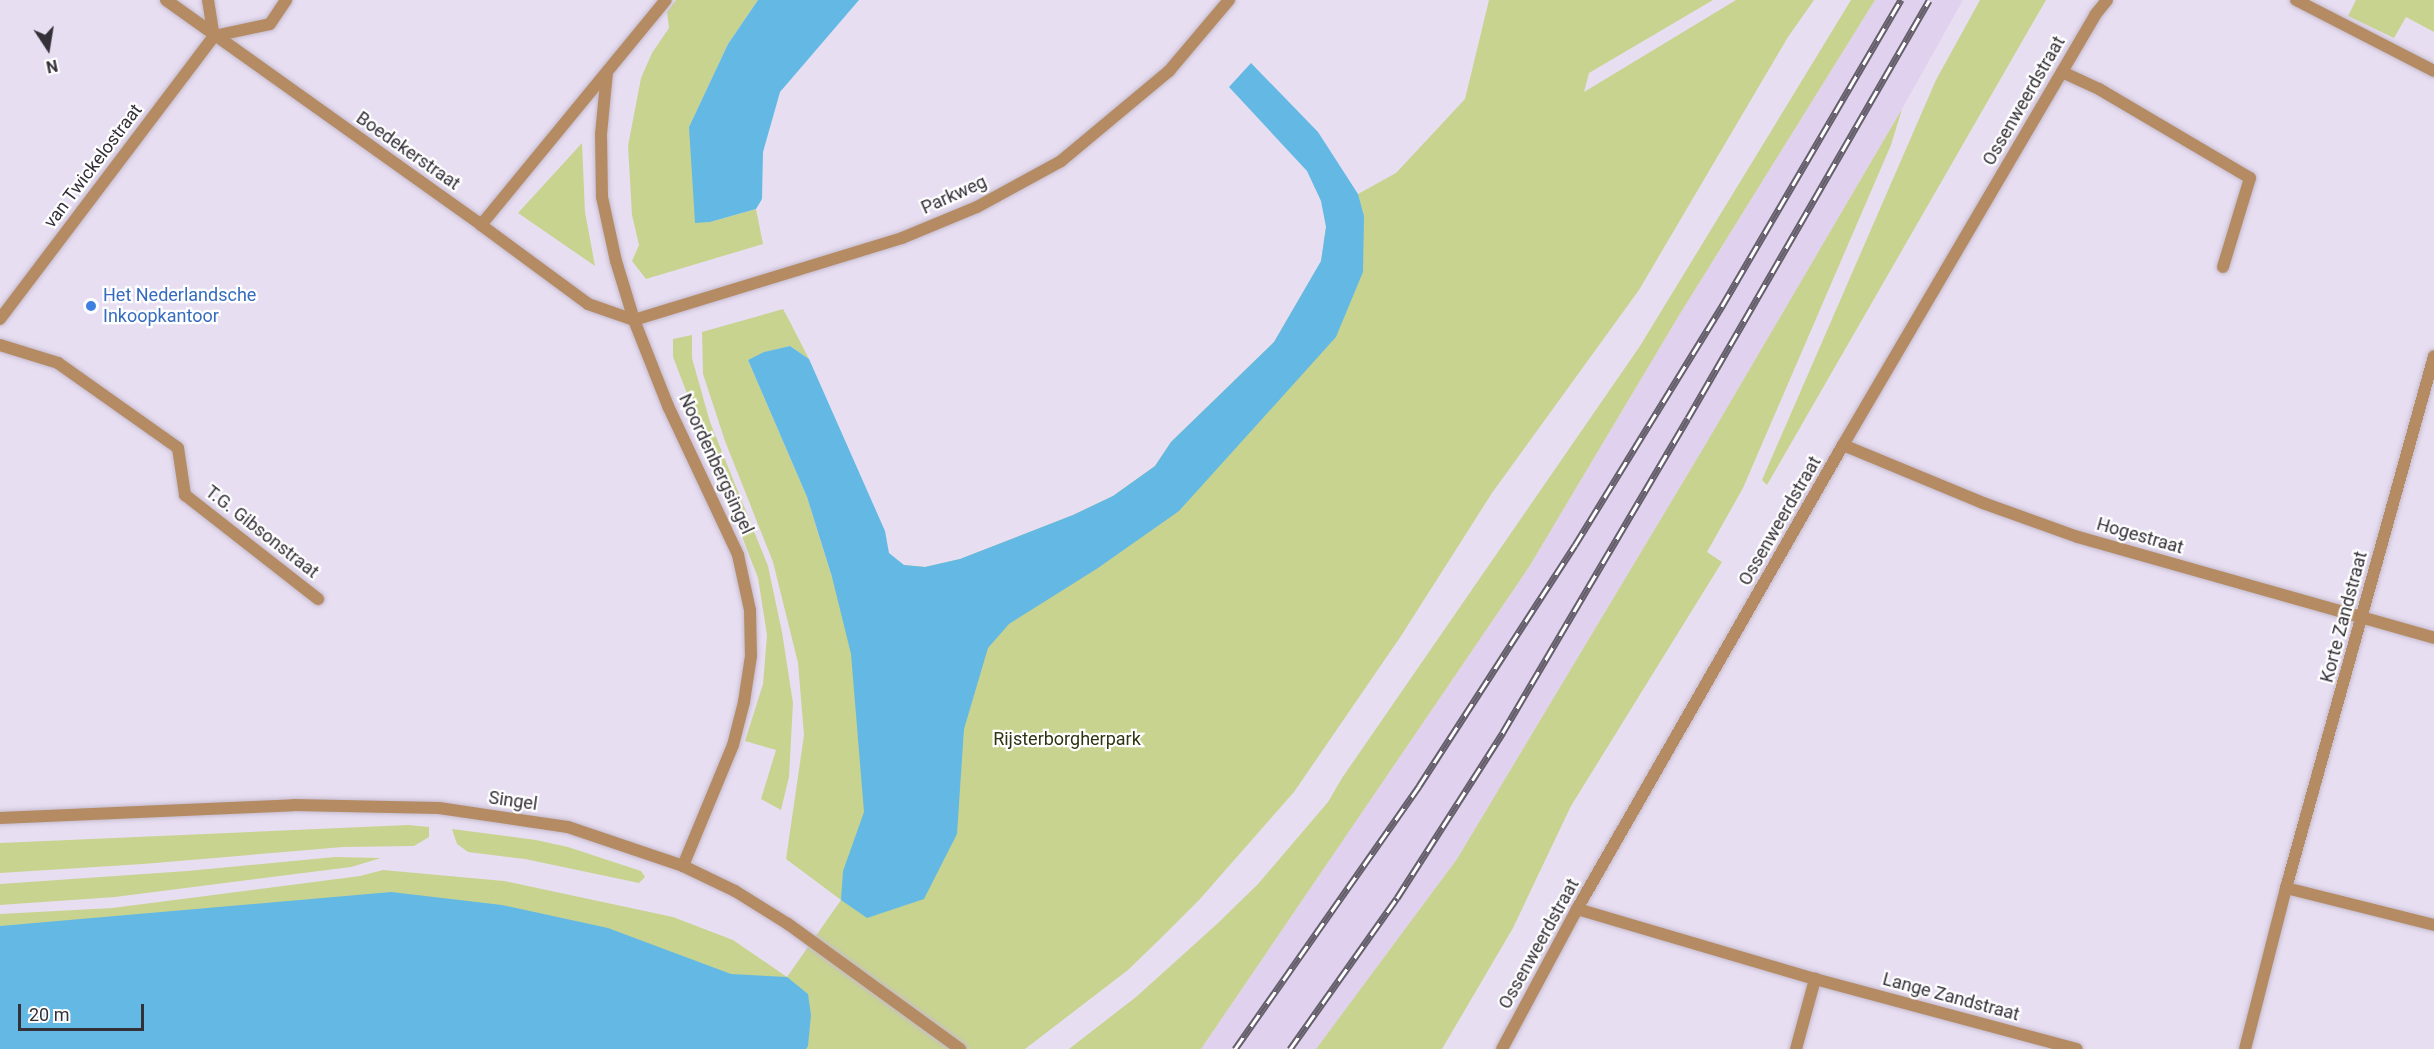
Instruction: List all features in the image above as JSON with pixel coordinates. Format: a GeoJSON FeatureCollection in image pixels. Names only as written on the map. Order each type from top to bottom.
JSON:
{"type":"FeatureCollection","features":[{"type":"Feature","properties":{"kind":"street","name":"Boedekerstraat"},"geometry":{"type":"LineString","coordinates":[[166,0],[588,304],[634,320]]}},
{"type":"Feature","properties":{"kind":"street"},"geometry":{"type":"LineString","coordinates":[[208,0],[214,36],[270,24],[286,0]]}},
{"type":"Feature","properties":{"kind":"street"},"geometry":{"type":"LineString","coordinates":[[481,225],[666,0]]}},
{"type":"Feature","properties":{"kind":"street","name":"Parkweg"},"geometry":{"type":"LineString","coordinates":[[634,320],[902,238],[977,207],[1061,161],[1169,71],[1229,0]]}},
{"type":"Feature","properties":{"kind":"street","name":"Ossenweerdstraat"},"geometry":{"type":"LineString","coordinates":[[1502,1049],[1577,909],[1843,445],[2095,15],[2101,0]]}},
{"type":"Feature","properties":{"kind":"street","name":"Ossenweerdstraat"},"geometry":{"type":"LineString","coordinates":[[2095,15],[2107,0]]}},
{"type":"Feature","properties":{"kind":"street"},"geometry":{"type":"LineString","coordinates":[[2296,0],[2434,71]]}},
{"type":"Feature","properties":{"kind":"street","name":"van Twickelostraat"},"geometry":{"type":"LineString","coordinates":[[0,319],[214,36]]}},
{"type":"Feature","properties":{"kind":"street","name":"Noordenbergsingel"},"geometry":{"type":"LineString","coordinates":[[607,72],[601,134],[602,197],[634,320],[668,406],[738,555],[750,610],[751,656],[736,735],[683,866]]}},
{"type":"Feature","properties":{"kind":"street"},"geometry":{"type":"LineString","coordinates":[[2062,72],[2099,89],[2250,178],[2223,267]]}},
{"type":"Feature","properties":{"kind":"street","name":"T.G. Gibsonstraat"},"geometry":{"type":"LineString","coordinates":[[0,345],[58,363],[178,448],[185,495],[318,599]]}},
{"type":"Feature","properties":{"kind":"street","name":"Korte Zandstraat"},"geometry":{"type":"LineString","coordinates":[[2245,1049],[2286,888],[2363,619],[2434,356]]}},
{"type":"Feature","properties":{"kind":"street","name":"Hogestraat"},"geometry":{"type":"LineString","coordinates":[[1843,445],[1983,503],[2078,537],[2434,638]]}},
{"type":"Feature","properties":{"kind":"street","name":"Singel"},"geometry":{"type":"LineString","coordinates":[[0,818],[294,805],[439,808],[568,827],[683,866],[765,909],[960,1049]]}},
{"type":"Feature","properties":{"kind":"street"},"geometry":{"type":"LineString","coordinates":[[2286,888],[2434,925]]}},
{"type":"Feature","properties":{"kind":"street","name":"Lange Zandstraat"},"geometry":{"type":"LineString","coordinates":[[1577,909],[1815,979],[2077,1049]]}},
{"type":"Feature","properties":{"kind":"street"},"geometry":{"type":"LineString","coordinates":[[1796,1049],[1815,979]]}},
{"type":"Feature","properties":{"kind":"shaded area"},"geometry":{"type":"Polygon","coordinates":[[[1875,0],[1963,0],[1902,109],[1704,447],[1457,859],[1316,1049],[1201,1049],[1529,567],[1678,317],[1875,0]]]}},
{"type":"Feature","properties":{"kind":"green space"},"geometry":{"type":"Polygon","coordinates":[[[676,0],[758,0],[728,44],[689,127],[710,222],[756,209],[763,244],[646,279],[632,261],[639,245],[632,215],[628,146],[641,78],[652,53],[669,28],[667,12],[676,0]]]}},
{"type":"Feature","properties":{"kind":"green space","name":"Rijsterborgherpark"},"geometry":{"type":"Polygon","coordinates":[[[1489,0],[1713,0],[1589,73],[1584,92],[1736,0],[1814,0],[1788,37],[1639,290],[1492,493],[1401,636],[1294,792],[1200,899],[1128,970],[1025,1049],[0,1049],[0,914],[112,908],[360,876],[383,870],[504,881],[673,917],[733,940],[787,977],[841,900],[786,859],[804,735],[798,663],[773,562],[725,441],[703,374],[702,332],[783,309],[789,320],[809,359],[790,346],[765,352],[748,360],[807,497],[832,577],[904,565],[925,567],[960,559],[1073,515],[1113,496],[1155,466],[1171,442],[1274,342],[1321,262],[1326,227],[1358,194],[1396,173],[1465,99],[1489,0]]]}},
{"type":"Feature","properties":{"kind":"green space"},"geometry":{"type":"Polygon","coordinates":[[[1851,0],[1875,0],[1678,317],[1529,567],[1201,1049],[1069,1049],[1136,997],[1217,924],[1258,884],[1328,802],[1342,778],[1640,346],[1851,0]]]}},
{"type":"Feature","properties":{"kind":"green space"},"geometry":{"type":"Polygon","coordinates":[[[1980,0],[2046,0],[1767,485],[1762,480],[1936,80],[1980,0]]]}},
{"type":"Feature","properties":{"kind":"green space"},"geometry":{"type":"Polygon","coordinates":[[[2356,0],[2434,0],[2434,32],[2406,17],[2394,38],[2348,16],[2356,0]]]}},
{"type":"Feature","properties":{"kind":"green space"},"geometry":{"type":"Polygon","coordinates":[[[1902,109],[1891,145],[1743,488],[1707,552],[1722,562],[1571,806],[1513,928],[1442,1049],[1316,1049],[1457,859],[1704,447],[1902,109]]]}},
{"type":"Feature","properties":{"kind":"green space"},"geometry":{"type":"Polygon","coordinates":[[[582,143],[585,212],[595,266],[518,213],[582,143]]]}},
{"type":"Feature","properties":{"kind":"green space"},"geometry":{"type":"Polygon","coordinates":[[[692,335],[692,358],[710,422],[768,566],[782,632],[793,703],[789,777],[781,810],[761,799],[776,750],[745,741],[763,684],[767,635],[758,578],[673,357],[673,339],[692,335]]]}},
{"type":"Feature","properties":{"kind":"green space"},"geometry":{"type":"Polygon","coordinates":[[[408,825],[429,827],[429,837],[414,846],[343,847],[143,864],[0,873],[0,843],[408,825]]]}},
{"type":"Feature","properties":{"kind":"green space"},"geometry":{"type":"Polygon","coordinates":[[[452,829],[536,840],[568,847],[641,871],[645,877],[639,883],[525,859],[468,852],[457,844],[452,829]]]}},
{"type":"Feature","properties":{"kind":"green space"},"geometry":{"type":"Polygon","coordinates":[[[335,857],[381,858],[351,867],[115,897],[0,905],[0,884],[187,871],[335,857]]]}},
{"type":"Feature","properties":{"kind":"water"},"geometry":{"type":"Polygon","coordinates":[[[758,0],[859,0],[780,92],[763,152],[762,199],[756,209],[710,222],[695,223],[689,127],[728,44],[758,0]]]}},
{"type":"Feature","properties":{"kind":"water"},"geometry":{"type":"Polygon","coordinates":[[[1251,63],[1318,132],[1358,194],[1364,216],[1363,272],[1336,337],[1179,511],[1098,568],[1009,624],[988,648],[964,729],[957,834],[924,899],[867,918],[841,900],[843,871],[864,812],[851,654],[832,577],[807,497],[748,360],[764,352],[790,346],[809,359],[885,531],[889,553],[904,565],[925,567],[960,559],[1073,515],[1113,496],[1155,466],[1171,442],[1274,342],[1321,261],[1326,227],[1321,201],[1307,171],[1229,87],[1251,63]]]}},
{"type":"Feature","properties":{"kind":"water"},"geometry":{"type":"Polygon","coordinates":[[[391,892],[502,905],[608,928],[731,974],[787,977],[808,994],[811,1015],[808,1046],[806,1049],[0,1049],[0,926],[391,892]]]}},
{"type":"Feature","properties":{"kind":"railway"},"geometry":{"type":"LineString","coordinates":[[1235,1049],[1419,786],[1575,545],[1722,306],[1901,0]]}},
{"type":"Feature","properties":{"kind":"railway"},"geometry":{"type":"LineString","coordinates":[[1290,1049],[1397,898],[1503,732],[1688,418],[1929,0]]}},
{"type":"Feature","properties":{"kind":"place","name":"Het Nederlandsche Inkoopkantoor"},"geometry":{"type":"Point","coordinates":[91,306]}}]}
